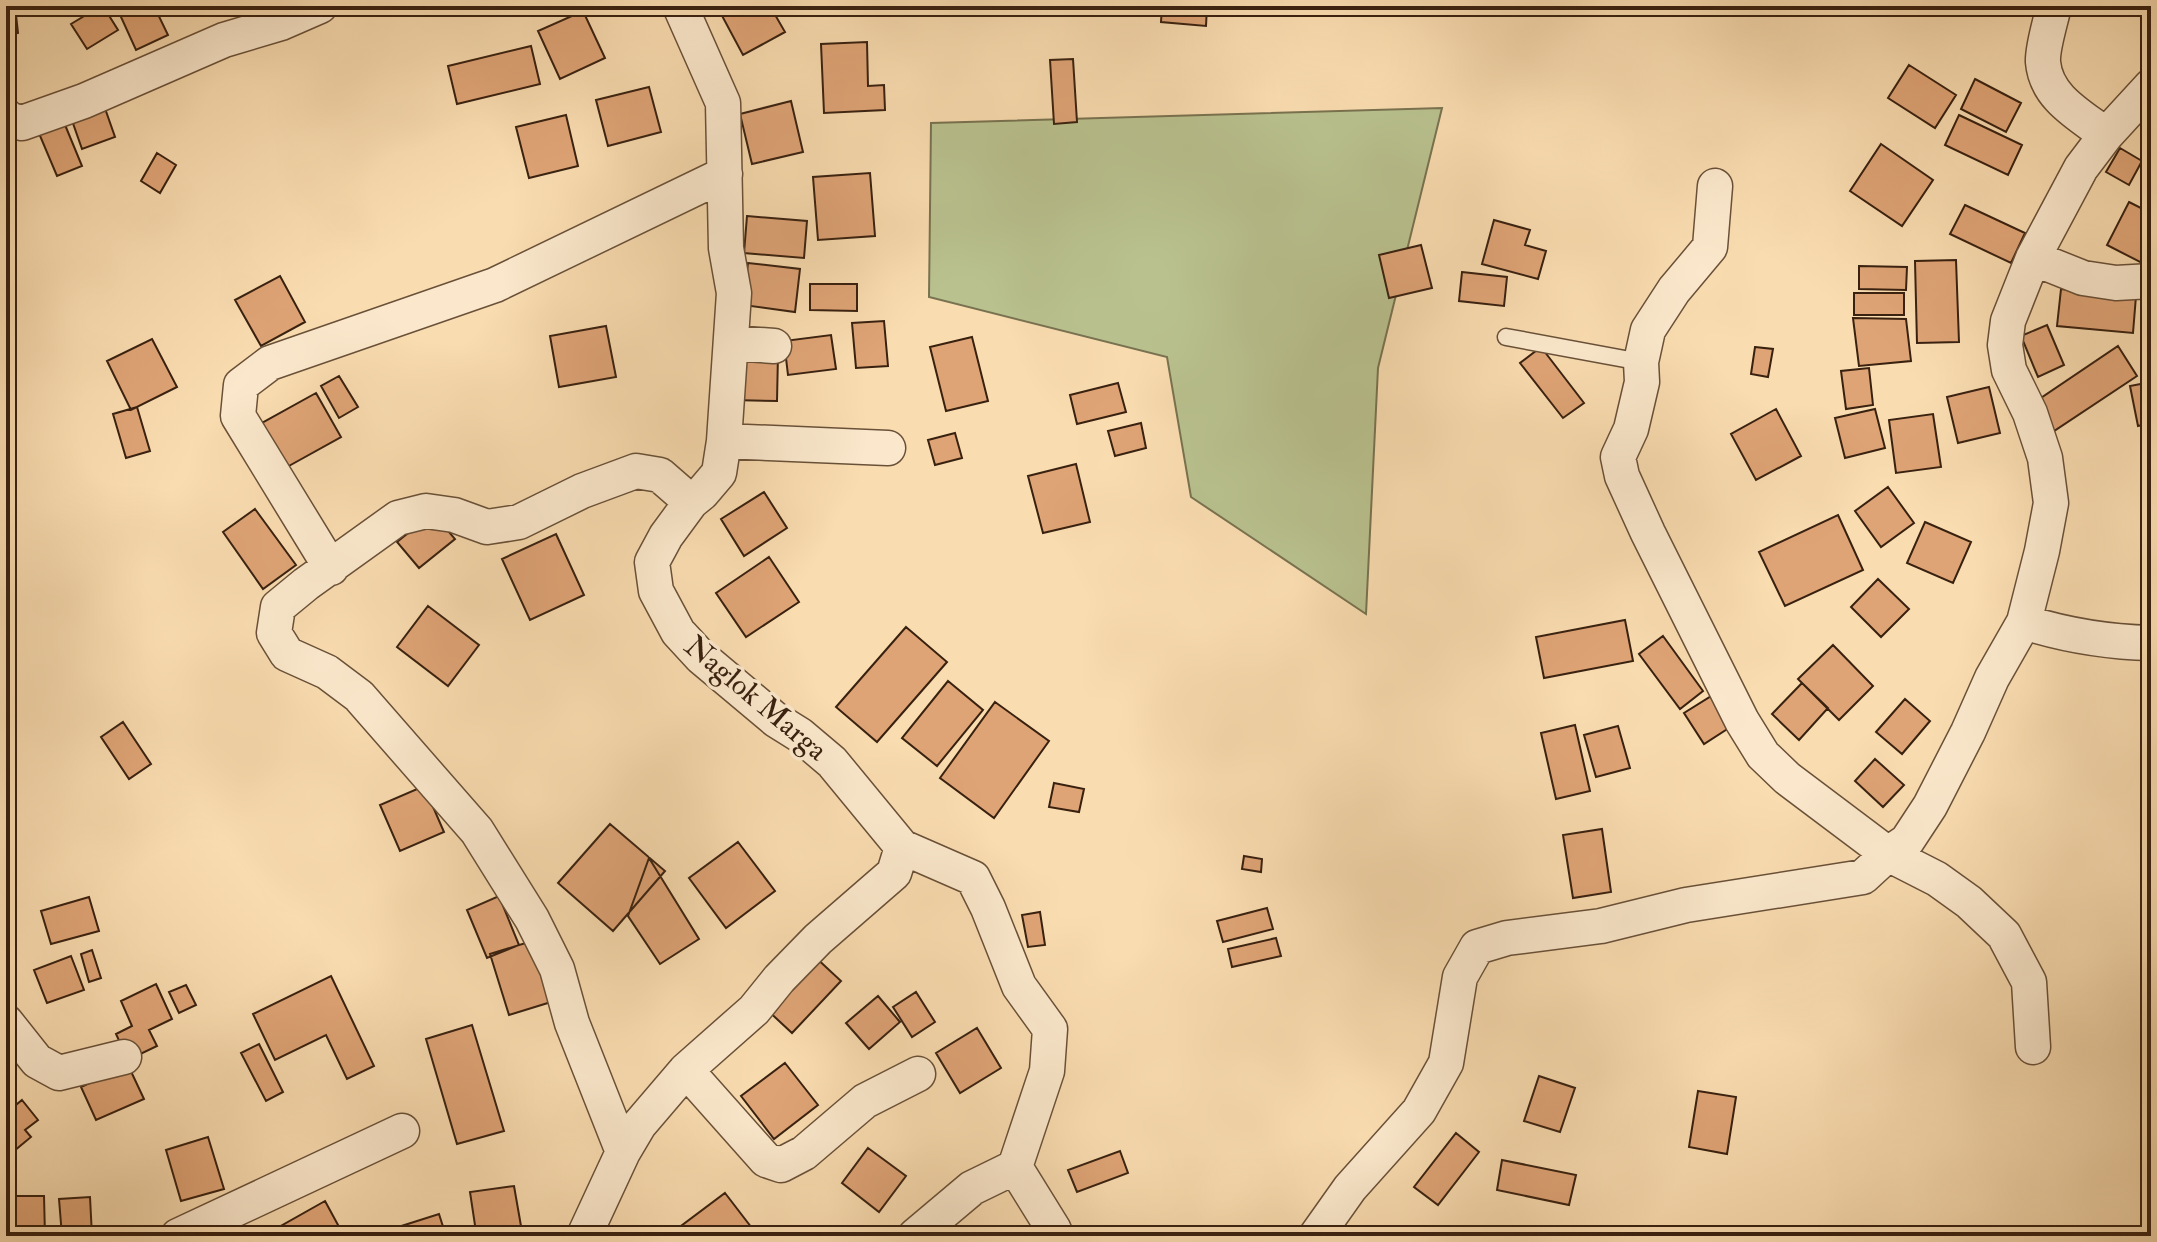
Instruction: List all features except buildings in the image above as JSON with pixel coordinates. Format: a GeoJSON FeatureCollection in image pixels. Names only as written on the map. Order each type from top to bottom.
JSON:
{"type":"FeatureCollection","features":[{"type":"Feature","properties":{"kind":"street"},"geometry":{"type":"LineString","coordinates":[[6,116],[22,123],[84,101],[224,40],[281,23],[320,6]]}},
{"type":"Feature","properties":{"kind":"street","name":"Naglok Marga"},"geometry":{"type":"LineString","coordinates":[[680,6],[723,103],[726,248],[734,293],[719,473],[691,502],[666,536],[652,562],[656,591],[678,632],[701,657],[832,762],[902,847]]}},
{"type":"Feature","properties":{"kind":"street"},"geometry":{"type":"LineString","coordinates":[[2054,6],[2043,61],[2051,90],[2106,135]]}},
{"type":"Feature","properties":{"kind":"street"},"geometry":{"type":"LineString","coordinates":[[1316,1236],[1350,1188],[1419,1111],[1433,1087],[1446,1063],[1460,977],[1477,947],[1507,938],[1601,926],[1686,905],[1863,877],[1907,841],[1930,806],[1992,678],[2024,622],[2042,551],[2051,503],[2045,458],[2030,413],[2009,370],[2005,345],[2008,321],[2033,258],[2081,168],[2106,135],[2151,86]]}},
{"type":"Feature","properties":{"kind":"street"},"geometry":{"type":"LineString","coordinates":[[331,568],[238,416],[241,385],[270,363],[495,285],[725,174]]}},
{"type":"Feature","properties":{"kind":"street"},"geometry":{"type":"LineString","coordinates":[[1715,186],[1710,247],[1674,290],[1648,330],[1641,362],[1642,382],[1631,429],[1618,457],[1622,476],[1742,721],[1763,755],[1787,778],[1888,854],[1937,879],[1969,902],[2004,935],[2029,982],[2033,1047]]}},
{"type":"Feature","properties":{"kind":"street"},"geometry":{"type":"LineString","coordinates":[[2033,258],[2083,278],[2116,283],[2151,281]]}},
{"type":"Feature","properties":{"kind":"street"},"geometry":{"type":"LineString","coordinates":[[731,343],[774,346]]}},
{"type":"Feature","properties":{"kind":"street"},"geometry":{"type":"LineString","coordinates":[[724,441],[888,448]]}},
{"type":"Feature","properties":{"kind":"street"},"geometry":{"type":"LineString","coordinates":[[623,1152],[572,1023],[557,969],[532,919],[477,831],[359,696],[327,672],[287,654],[274,633],[278,607],[398,518],[426,511],[454,515],[487,527],[519,522],[582,491],[636,471],[660,475],[691,502]]}},
{"type":"Feature","properties":{"kind":"street"},"geometry":{"type":"LineString","coordinates":[[2024,622],[2059,633],[2151,643]]}},
{"type":"Feature","properties":{"kind":"street"},"geometry":{"type":"LineString","coordinates":[[584,1236],[639,1125],[686,1070],[754,1010],[818,939],[894,873],[902,847],[973,878],[1019,986],[1050,1029],[1047,1071],[1015,1167],[972,1188],[915,1236]]}},
{"type":"Feature","properties":{"kind":"street"},"geometry":{"type":"LineString","coordinates":[[6,1022],[37,1061],[59,1073],[124,1057]]}},
{"type":"Feature","properties":{"kind":"street"},"geometry":{"type":"LineString","coordinates":[[686,1070],[766,1160],[781,1165],[804,1153],[865,1101],[918,1074]]}},
{"type":"Feature","properties":{"kind":"street"},"geometry":{"type":"LineString","coordinates":[[178,1236],[239,1223],[402,1131]]}},
{"type":"Feature","properties":{"kind":"street"},"geometry":{"type":"LineString","coordinates":[[1015,1167],[1054,1230],[1054,1236]]}},
{"type":"Feature","properties":{"kind":"lane"},"geometry":{"type":"LineString","coordinates":[[1506,337],[1641,362]]}},
{"type":"Feature","properties":{"kind":"green space"},"geometry":{"type":"Polygon","coordinates":[[[1442,108],[1378,368],[1366,614],[1191,497],[1167,357],[929,297],[931,123],[1442,108]]]}}]}
